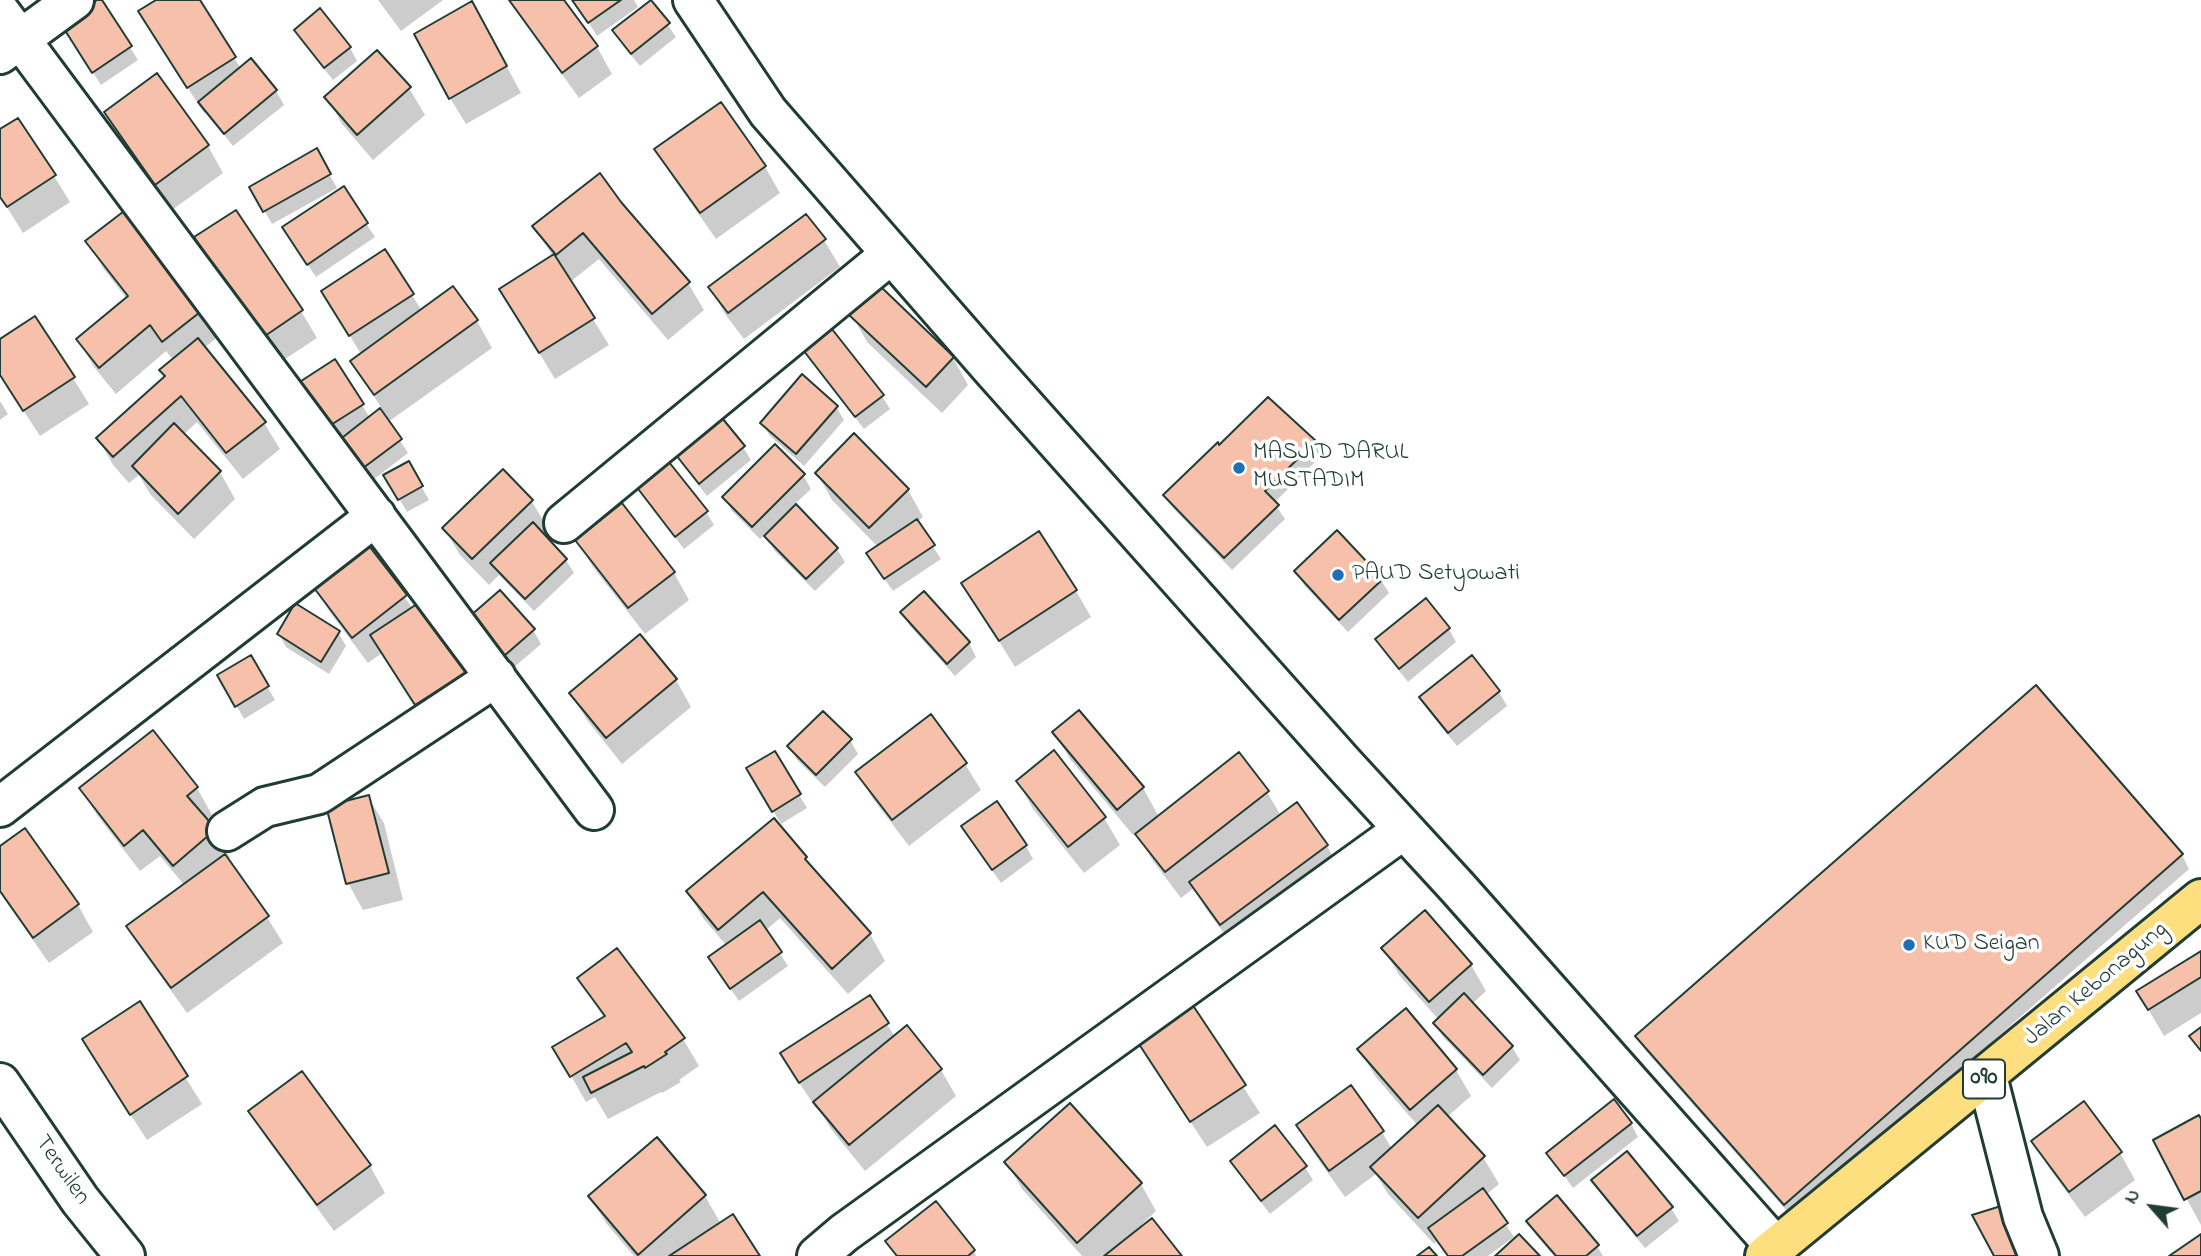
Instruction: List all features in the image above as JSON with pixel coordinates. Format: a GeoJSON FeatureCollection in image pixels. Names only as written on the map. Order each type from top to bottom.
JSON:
{"type":"FeatureCollection","features":[{"type":"Feature","properties":{"kind":"main road","name":"Jalan Kebonagung"},"geometry":{"type":"LineString","coordinates":[[1770,1251],[2201,899]]}},
{"type":"Feature","properties":{"kind":"street"},"geometry":{"type":"LineString","coordinates":[[74,0],[7,35],[376,516],[594,810]]}},
{"type":"Feature","properties":{"kind":"street"},"geometry":{"type":"LineString","coordinates":[[693,0],[768,112],[1403,830],[1457,887],[1770,1251]]}},
{"type":"Feature","properties":{"kind":"street"},"geometry":{"type":"LineString","coordinates":[[564,523],[891,254]]}},
{"type":"Feature","properties":{"kind":"street"},"geometry":{"type":"LineString","coordinates":[[0,807],[376,516]]}},
{"type":"Feature","properties":{"kind":"street"},"geometry":{"type":"LineString","coordinates":[[227,831],[265,807],[319,794],[496,677]]}},
{"type":"Feature","properties":{"kind":"street"},"geometry":{"type":"LineString","coordinates":[[841,1248],[1403,830]]}},
{"type":"Feature","properties":{"kind":"street"},"geometry":{"type":"LineString","coordinates":[[1987,1076],[2023,1217],[2039,1256]]}},
{"type":"Feature","properties":{"kind":"street","name":"Terwilen"},"geometry":{"type":"LineString","coordinates":[[0,1083],[80,1200],[125,1256]]}},
{"type":"Feature","properties":{"kind":"building"},"geometry":{"type":"Polygon","coordinates":[[[97,0],[102,0],[132,46],[92,73],[61,24],[97,0]]]}},
{"type":"Feature","properties":{"kind":"building"},"geometry":{"type":"Polygon","coordinates":[[[156,0],[200,0],[236,57],[187,88],[138,11],[156,0]]]}},
{"type":"Feature","properties":{"kind":"building"},"geometry":{"type":"Polygon","coordinates":[[[509,0],[564,0],[598,46],[562,73],[509,0]]]}},
{"type":"Feature","properties":{"kind":"building"},"geometry":{"type":"Polygon","coordinates":[[[572,0],[621,0],[588,23],[572,0]]]}},
{"type":"Feature","properties":{"kind":"building"},"geometry":{"type":"Polygon","coordinates":[[[651,0],[670,23],[631,54],[612,30],[651,0]]]}},
{"type":"Feature","properties":{"kind":"building"},"geometry":{"type":"Polygon","coordinates":[[[472,1],[507,66],[449,99],[414,34],[472,1]]]}},
{"type":"Feature","properties":{"kind":"building"},"geometry":{"type":"Polygon","coordinates":[[[320,8],[351,47],[324,68],[294,30],[320,8]]]}},
{"type":"Feature","properties":{"kind":"building"},"geometry":{"type":"Polygon","coordinates":[[[377,50],[411,87],[357,135],[324,97],[377,50]]]}},
{"type":"Feature","properties":{"kind":"building"},"geometry":{"type":"Polygon","coordinates":[[[251,58],[277,90],[224,134],[198,102],[251,58]]]}},
{"type":"Feature","properties":{"kind":"building"},"geometry":{"type":"Polygon","coordinates":[[[157,73],[209,145],[155,185],[104,112],[157,73]]]}},
{"type":"Feature","properties":{"kind":"building"},"geometry":{"type":"Polygon","coordinates":[[[721,102],[766,166],[700,213],[654,149],[721,102]]]}},
{"type":"Feature","properties":{"kind":"building"},"geometry":{"type":"Polygon","coordinates":[[[18,118],[56,175],[7,207],[0,197],[0,129],[18,118]]]}},
{"type":"Feature","properties":{"kind":"building"},"geometry":{"type":"Polygon","coordinates":[[[317,148],[331,174],[263,212],[249,187],[317,148]]]}},
{"type":"Feature","properties":{"kind":"building"},"geometry":{"type":"Polygon","coordinates":[[[600,173],[621,202],[690,282],[652,314],[583,233],[556,255],[532,226],[600,173]]]}},
{"type":"Feature","properties":{"kind":"building"},"geometry":{"type":"Polygon","coordinates":[[[344,186],[368,223],[307,265],[282,227],[344,186]]]}},
{"type":"Feature","properties":{"kind":"building"},"geometry":{"type":"Polygon","coordinates":[[[128,208],[204,309],[162,342],[150,325],[99,368],[76,339],[128,296],[85,241],[128,208]]]}},
{"type":"Feature","properties":{"kind":"building"},"geometry":{"type":"Polygon","coordinates":[[[236,210],[303,310],[262,338],[194,237],[236,210]]]}},
{"type":"Feature","properties":{"kind":"building"},"geometry":{"type":"Polygon","coordinates":[[[806,214],[826,239],[728,313],[708,287],[806,214]]]}},
{"type":"Feature","properties":{"kind":"building"},"geometry":{"type":"Polygon","coordinates":[[[385,249],[414,294],[349,336],[321,291],[385,249]]]}},
{"type":"Feature","properties":{"kind":"building"},"geometry":{"type":"Polygon","coordinates":[[[554,254],[595,318],[539,353],[499,289],[554,254]]]}},
{"type":"Feature","properties":{"kind":"building"},"geometry":{"type":"Polygon","coordinates":[[[878,284],[954,357],[926,387],[849,315],[878,284]]]}},
{"type":"Feature","properties":{"kind":"building"},"geometry":{"type":"Polygon","coordinates":[[[453,286],[478,320],[374,395],[350,361],[453,286]]]}},
{"type":"Feature","properties":{"kind":"building"},"geometry":{"type":"Polygon","coordinates":[[[35,316],[75,377],[23,411],[0,375],[0,339],[35,316]]]}},
{"type":"Feature","properties":{"kind":"building"},"geometry":{"type":"Polygon","coordinates":[[[828,324],[884,395],[855,417],[800,346],[828,324]]]}},
{"type":"Feature","properties":{"kind":"building"},"geometry":{"type":"Polygon","coordinates":[[[198,338],[266,422],[226,453],[181,396],[113,457],[96,438],[165,376],[159,370],[198,338]]]}},
{"type":"Feature","properties":{"kind":"building"},"geometry":{"type":"Polygon","coordinates":[[[335,359],[364,404],[326,428],[298,383],[335,359]]]}},
{"type":"Feature","properties":{"kind":"building"},"geometry":{"type":"Polygon","coordinates":[[[802,374],[838,406],[796,454],[760,423],[802,374]]]}},
{"type":"Feature","properties":{"kind":"building","name":"MASJID DARUL MUSTADIM"},"geometry":{"type":"Polygon","coordinates":[[[1268,397],[1316,441],[1265,491],[1279,505],[1224,558],[1163,495],[1268,397]]]}},
{"type":"Feature","properties":{"kind":"building"},"geometry":{"type":"Polygon","coordinates":[[[380,408],[402,439],[351,477],[329,448],[380,408]]]}},
{"type":"Feature","properties":{"kind":"building"},"geometry":{"type":"Polygon","coordinates":[[[718,413],[745,446],[699,484],[672,450],[718,413]]]}},
{"type":"Feature","properties":{"kind":"building"},"geometry":{"type":"Polygon","coordinates":[[[174,423],[221,471],[178,514],[132,466],[174,423]]]}},
{"type":"Feature","properties":{"kind":"building"},"geometry":{"type":"Polygon","coordinates":[[[854,433],[909,489],[869,528],[815,473],[854,433]]]}},
{"type":"Feature","properties":{"kind":"building"},"geometry":{"type":"Polygon","coordinates":[[[775,444],[805,474],[752,527],[722,497],[775,444]]]}},
{"type":"Feature","properties":{"kind":"building"},"geometry":{"type":"Polygon","coordinates":[[[661,452],[708,511],[675,537],[629,477],[661,452]]]}},
{"type":"Feature","properties":{"kind":"building"},"geometry":{"type":"Polygon","coordinates":[[[409,461],[423,486],[398,500],[383,475],[409,461]]]}},
{"type":"Feature","properties":{"kind":"building"},"geometry":{"type":"Polygon","coordinates":[[[503,469],[533,500],[472,559],[442,528],[503,469]]]}},
{"type":"Feature","properties":{"kind":"building"},"geometry":{"type":"Polygon","coordinates":[[[622,503],[675,572],[628,608],[575,540],[622,503]]]}},
{"type":"Feature","properties":{"kind":"building"},"geometry":{"type":"Polygon","coordinates":[[[796,504],[838,548],[806,579],[764,536],[796,504]]]}},
{"type":"Feature","properties":{"kind":"building"},"geometry":{"type":"Polygon","coordinates":[[[917,519],[935,545],[884,579],[866,553],[917,519]]]}},
{"type":"Feature","properties":{"kind":"building"},"geometry":{"type":"Polygon","coordinates":[[[533,522],[567,559],[525,599],[490,563],[533,522]]]}},
{"type":"Feature","properties":{"kind":"building","name":"PAUD Setyowati"},"geometry":{"type":"Polygon","coordinates":[[[1337,530],[1383,579],[1339,620],[1294,571],[1337,530]]]}},
{"type":"Feature","properties":{"kind":"building"},"geometry":{"type":"Polygon","coordinates":[[[1039,531],[1077,590],[999,641],[961,583],[1039,531]]]}},
{"type":"Feature","properties":{"kind":"building"},"geometry":{"type":"Polygon","coordinates":[[[366,542],[407,595],[352,638],[311,584],[366,542]]]}},
{"type":"Feature","properties":{"kind":"building"},"geometry":{"type":"Polygon","coordinates":[[[500,590],[535,629],[496,663],[462,623],[500,590]]]}},
{"type":"Feature","properties":{"kind":"building"},"geometry":{"type":"Polygon","coordinates":[[[924,591],[970,642],[947,664],[900,612],[924,591]]]}},
{"type":"Feature","properties":{"kind":"building"},"geometry":{"type":"Polygon","coordinates":[[[1426,598],[1450,628],[1399,669],[1375,639],[1426,598]]]}},
{"type":"Feature","properties":{"kind":"building"},"geometry":{"type":"Polygon","coordinates":[[[420,602],[466,673],[415,705],[370,635],[420,602]]]}},
{"type":"Feature","properties":{"kind":"building"},"geometry":{"type":"Polygon","coordinates":[[[295,603],[340,631],[321,662],[277,634],[295,603]]]}},
{"type":"Feature","properties":{"kind":"building"},"geometry":{"type":"Polygon","coordinates":[[[640,634],[677,679],[606,738],[569,693],[640,634]]]}},
{"type":"Feature","properties":{"kind":"building"},"geometry":{"type":"Polygon","coordinates":[[[251,655],[269,686],[235,707],[217,675],[251,655]]]}},
{"type":"Feature","properties":{"kind":"building"},"geometry":{"type":"Polygon","coordinates":[[[1472,655],[1500,691],[1448,733],[1419,697],[1472,655]]]}},
{"type":"Feature","properties":{"kind":"building","name":"KUD Seigan"},"geometry":{"type":"Polygon","coordinates":[[[2036,685],[2183,854],[1784,1205],[1635,1036],[2036,685]]]}},
{"type":"Feature","properties":{"kind":"building"},"geometry":{"type":"Polygon","coordinates":[[[1079,710],[1144,787],[1117,810],[1052,732],[1079,710]]]}},
{"type":"Feature","properties":{"kind":"building"},"geometry":{"type":"Polygon","coordinates":[[[823,711],[852,739],[816,775],[787,746],[823,711]]]}},
{"type":"Feature","properties":{"kind":"building"},"geometry":{"type":"Polygon","coordinates":[[[931,714],[967,763],[892,820],[855,772],[931,714]]]}},
{"type":"Feature","properties":{"kind":"building"},"geometry":{"type":"Polygon","coordinates":[[[153,730],[198,787],[187,796],[216,829],[173,866],[143,830],[124,846],[79,788],[153,730]]]}},
{"type":"Feature","properties":{"kind":"building"},"geometry":{"type":"Polygon","coordinates":[[[1054,750],[1106,817],[1068,847],[1016,781],[1054,750]]]}},
{"type":"Feature","properties":{"kind":"building"},"geometry":{"type":"Polygon","coordinates":[[[775,751],[801,794],[772,812],[746,768],[775,751]]]}},
{"type":"Feature","properties":{"kind":"building"},"geometry":{"type":"Polygon","coordinates":[[[1239,752],[1269,791],[1165,872],[1135,834],[1239,752]]]}},
{"type":"Feature","properties":{"kind":"building"},"geometry":{"type":"Polygon","coordinates":[[[369,795],[389,873],[346,884],[326,806],[369,795]]]}},
{"type":"Feature","properties":{"kind":"building"},"geometry":{"type":"Polygon","coordinates":[[[997,801],[1027,845],[992,870],[961,826],[997,801]]]}},
{"type":"Feature","properties":{"kind":"building"},"geometry":{"type":"Polygon","coordinates":[[[1297,802],[1328,845],[1220,925],[1189,882],[1297,802]]]}},
{"type":"Feature","properties":{"kind":"building"},"geometry":{"type":"Polygon","coordinates":[[[774,818],[807,857],[805,859],[871,933],[832,969],[763,892],[718,930],[686,891],[774,818]]]}},
{"type":"Feature","properties":{"kind":"building"},"geometry":{"type":"Polygon","coordinates":[[[25,828],[79,904],[33,938],[0,891],[0,846],[25,828]]]}},
{"type":"Feature","properties":{"kind":"building"},"geometry":{"type":"Polygon","coordinates":[[[225,854],[269,916],[171,988],[126,926],[225,854]]]}},
{"type":"Feature","properties":{"kind":"building"},"geometry":{"type":"Polygon","coordinates":[[[1425,910],[1472,964],[1429,1002],[1381,948],[1425,910]]]}},
{"type":"Feature","properties":{"kind":"building"},"geometry":{"type":"Polygon","coordinates":[[[760,920],[782,952],[730,989],[708,957],[760,920]]]}},
{"type":"Feature","properties":{"kind":"building"},"geometry":{"type":"Polygon","coordinates":[[[617,948],[685,1038],[645,1068],[644,1066],[591,1093],[583,1077],[632,1052],[626,1043],[570,1077],[552,1047],[605,1016],[577,978],[617,948]]]}},
{"type":"Feature","properties":{"kind":"building"},"geometry":{"type":"Polygon","coordinates":[[[2201,951],[2201,977],[2148,1010],[2136,991],[2201,951]]]}},
{"type":"Feature","properties":{"kind":"building"},"geometry":{"type":"Polygon","coordinates":[[[1464,993],[1513,1046],[1483,1075],[1433,1023],[1464,993]]]}},
{"type":"Feature","properties":{"kind":"building"},"geometry":{"type":"Polygon","coordinates":[[[870,995],[889,1023],[799,1083],[780,1053],[870,995]]]}},
{"type":"Feature","properties":{"kind":"building"},"geometry":{"type":"Polygon","coordinates":[[[1188,998],[1246,1085],[1190,1122],[1133,1035],[1188,998]]]}},
{"type":"Feature","properties":{"kind":"building"},"geometry":{"type":"Polygon","coordinates":[[[140,1001],[188,1076],[130,1115],[82,1039],[140,1001]]]}},
{"type":"Feature","properties":{"kind":"building"},"geometry":{"type":"Polygon","coordinates":[[[1406,1008],[1457,1069],[1410,1110],[1357,1049],[1406,1008]]]}},
{"type":"Feature","properties":{"kind":"building"},"geometry":{"type":"Polygon","coordinates":[[[907,1025],[942,1069],[849,1145],[813,1102],[907,1025]]]}},
{"type":"Feature","properties":{"kind":"building"},"geometry":{"type":"Polygon","coordinates":[[[2201,1027],[2201,1051],[2189,1036],[2201,1027]]]}},
{"type":"Feature","properties":{"kind":"building"},"geometry":{"type":"Polygon","coordinates":[[[302,1071],[371,1165],[317,1205],[248,1111],[302,1071]]]}},
{"type":"Feature","properties":{"kind":"building"},"geometry":{"type":"Polygon","coordinates":[[[1351,1085],[1384,1131],[1329,1171],[1296,1125],[1351,1085]]]}},
{"type":"Feature","properties":{"kind":"building"},"geometry":{"type":"Polygon","coordinates":[[[1614,1099],[1632,1123],[1564,1176],[1546,1153],[1614,1099]]]}},
{"type":"Feature","properties":{"kind":"building"},"geometry":{"type":"Polygon","coordinates":[[[2084,1101],[2122,1152],[2069,1192],[2031,1141],[2084,1101]]]}},
{"type":"Feature","properties":{"kind":"building"},"geometry":{"type":"Polygon","coordinates":[[[1070,1103],[1142,1183],[1077,1243],[1004,1162],[1070,1103]]]}},
{"type":"Feature","properties":{"kind":"building"},"geometry":{"type":"Polygon","coordinates":[[[1438,1105],[1485,1156],[1418,1218],[1370,1167],[1438,1105]]]}},
{"type":"Feature","properties":{"kind":"building"},"geometry":{"type":"Polygon","coordinates":[[[2199,1115],[2201,1191],[2184,1200],[2153,1140],[2199,1115]]]}},
{"type":"Feature","properties":{"kind":"building"},"geometry":{"type":"Polygon","coordinates":[[[1275,1125],[1307,1166],[1261,1201],[1230,1161],[1275,1125]]]}},
{"type":"Feature","properties":{"kind":"building"},"geometry":{"type":"Polygon","coordinates":[[[657,1137],[706,1195],[638,1255],[588,1196],[657,1137]]]}},
{"type":"Feature","properties":{"kind":"building"},"geometry":{"type":"Polygon","coordinates":[[[1627,1151],[1673,1207],[1637,1236],[1591,1180],[1627,1151]]]}},
{"type":"Feature","properties":{"kind":"building"},"geometry":{"type":"Polygon","coordinates":[[[1483,1188],[1508,1223],[1462,1256],[1448,1256],[1428,1228],[1483,1188]]]}},
{"type":"Feature","properties":{"kind":"building"},"geometry":{"type":"Polygon","coordinates":[[[1557,1195],[1599,1245],[1586,1256],[1556,1256],[1526,1221],[1557,1195]]]}},
{"type":"Feature","properties":{"kind":"building"},"geometry":{"type":"Polygon","coordinates":[[[936,1201],[975,1250],[968,1256],[897,1256],[885,1241],[936,1201]]]}},
{"type":"Feature","properties":{"kind":"building"},"geometry":{"type":"Polygon","coordinates":[[[2001,1206],[2027,1256],[1994,1256],[1972,1215],[2001,1206]]]}},
{"type":"Feature","properties":{"kind":"building"},"geometry":{"type":"Polygon","coordinates":[[[733,1214],[760,1256],[669,1256],[733,1214]]]}},
{"type":"Feature","properties":{"kind":"building"},"geometry":{"type":"Polygon","coordinates":[[[1152,1218],[1182,1256],[1104,1256],[1152,1218]]]}},
{"type":"Feature","properties":{"kind":"building"},"geometry":{"type":"Polygon","coordinates":[[[1519,1234],[1540,1256],[1495,1256],[1519,1234]]]}},
{"type":"Feature","properties":{"kind":"building"},"geometry":{"type":"Polygon","coordinates":[[[2201,1234],[2201,1256],[2169,1256],[2201,1234]]]}},
{"type":"Feature","properties":{"kind":"building"},"geometry":{"type":"Polygon","coordinates":[[[1429,1247],[1437,1256],[1417,1256],[1429,1247]]]}},
{"type":"Feature","properties":{"kind":"place","name":"MASJID DARUL MUSTADIM"},"geometry":{"type":"Point","coordinates":[1239,468]}},
{"type":"Feature","properties":{"kind":"place","name":"PAUD Setyowati"},"geometry":{"type":"Point","coordinates":[1338,575]}},
{"type":"Feature","properties":{"kind":"place","name":"KUD Seigan"},"geometry":{"type":"Point","coordinates":[1909,945]}}]}
